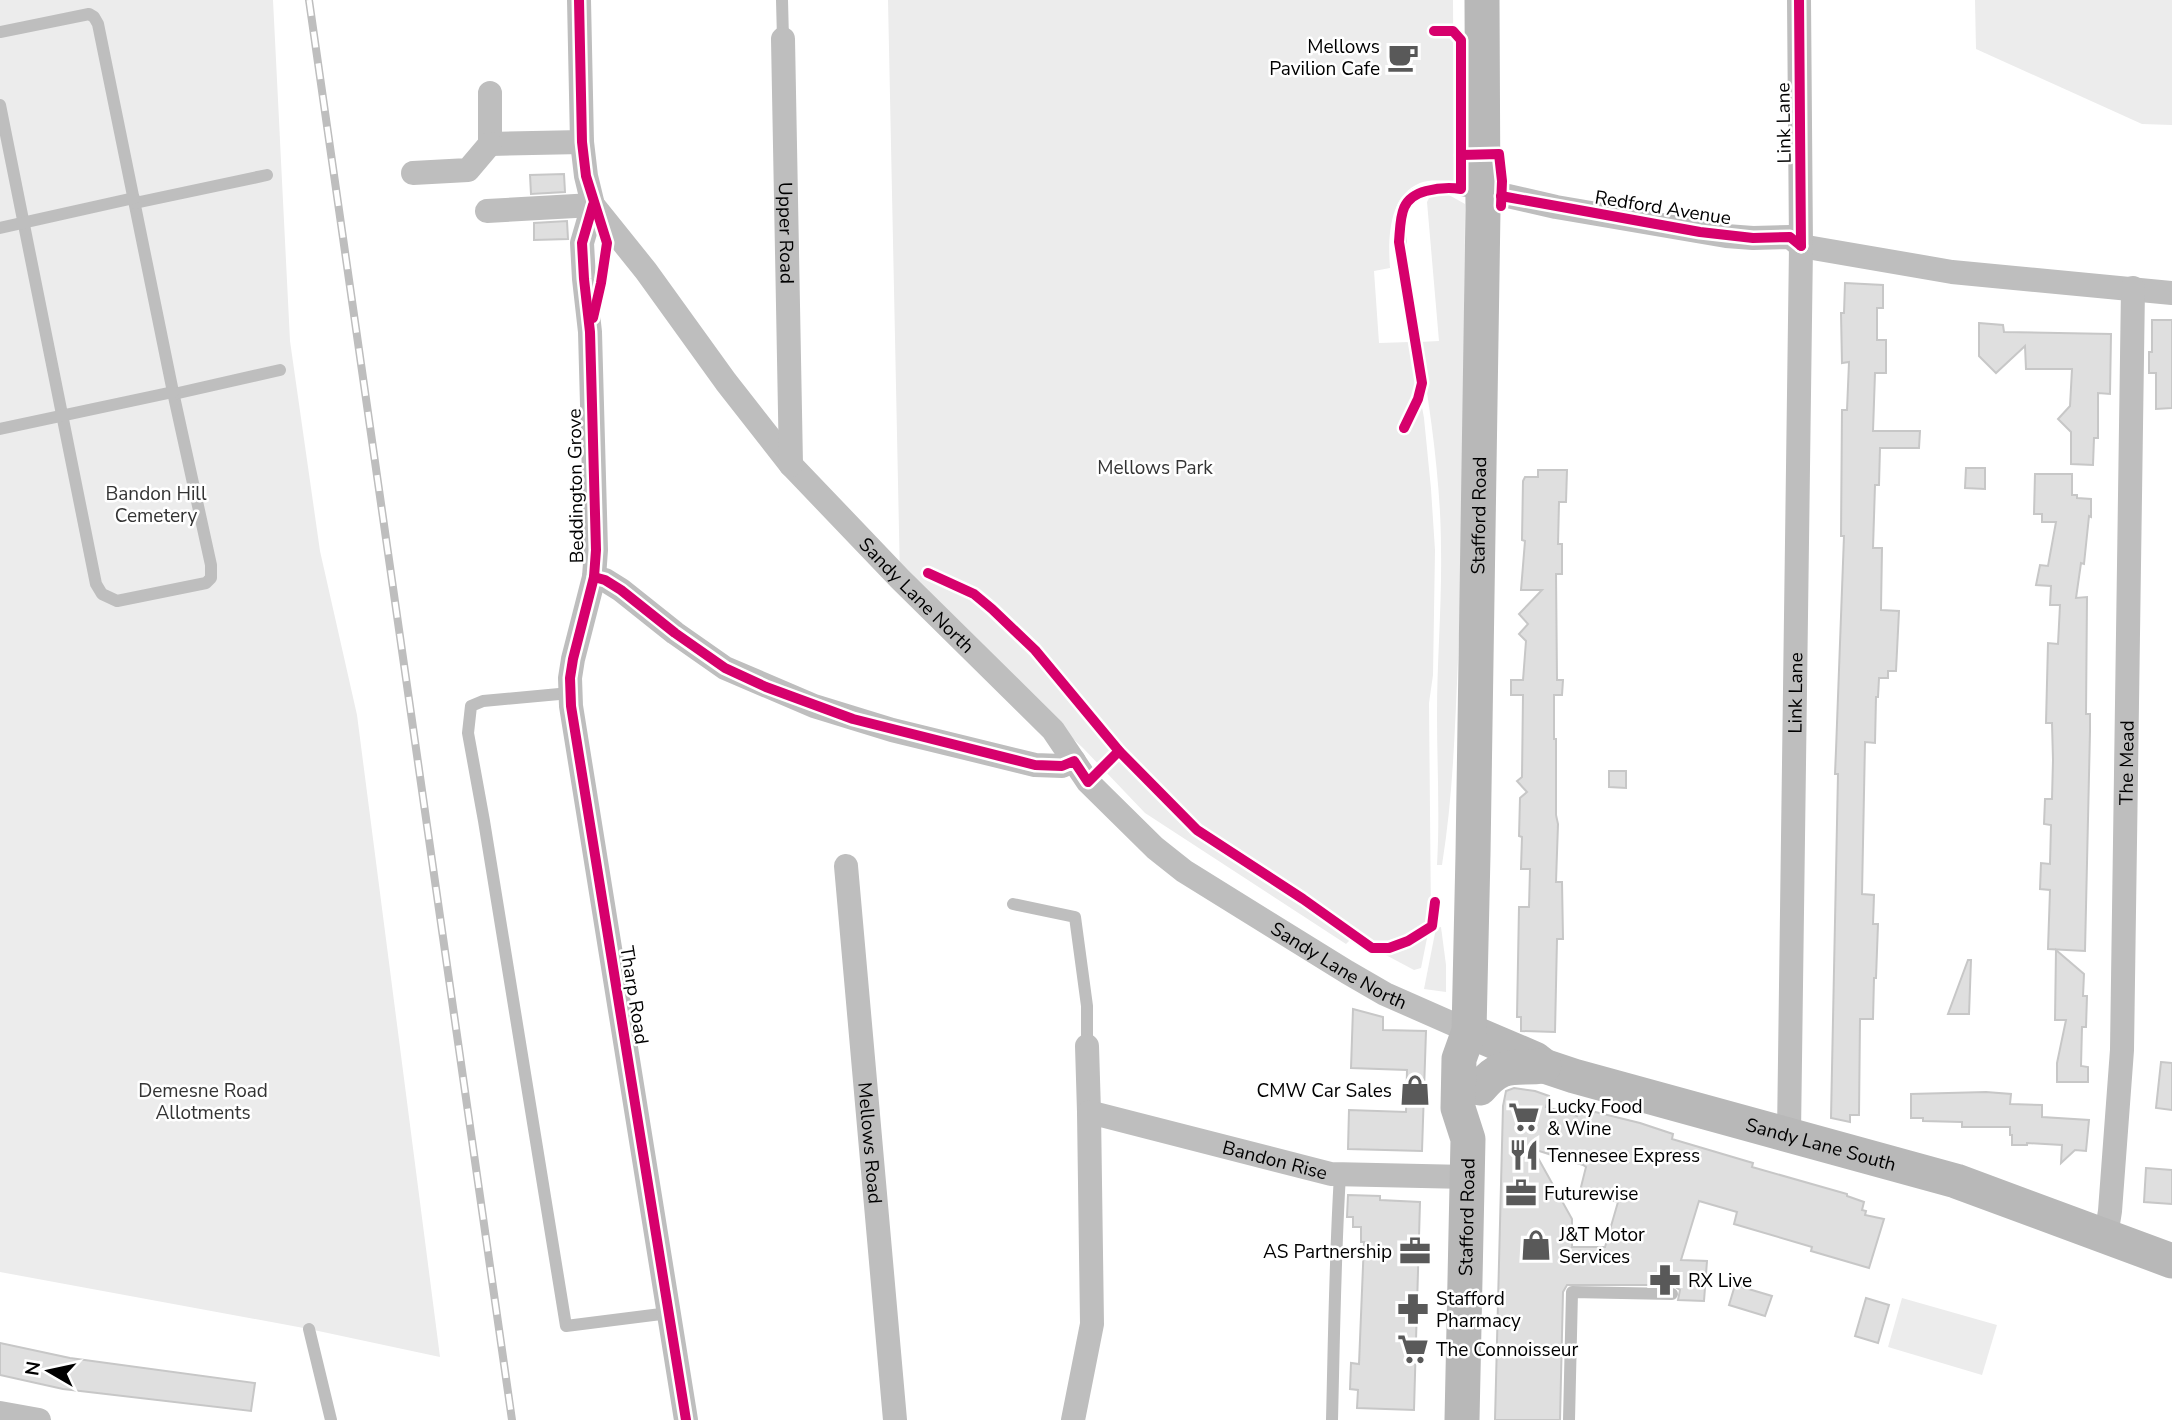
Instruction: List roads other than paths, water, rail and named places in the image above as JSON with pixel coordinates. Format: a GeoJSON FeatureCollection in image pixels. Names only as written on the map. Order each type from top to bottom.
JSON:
{"type":"FeatureCollection","features":[{"type":"Feature","properties":{"kind":"main road","name":"Stafford Road"},"geometry":{"type":"LineString","coordinates":[[1462,1420],[1468,1139],[1458,1108],[1459,1059],[1469,1031],[1478,591],[1482,0]]}},
{"type":"Feature","properties":{"kind":"main road","name":"Stafford Road"},"geometry":{"type":"LineString","coordinates":[[1468,1139],[1479,1115],[1480,1088],[1480,1053],[1469,1031]]}},
{"type":"Feature","properties":{"kind":"main road","name":"Sandy Lane South"},"geometry":{"type":"LineString","coordinates":[[1469,1031],[1535,1059],[1545,1066],[1956,1181],[2172,1261]]}},
{"type":"Feature","properties":{"kind":"main road"},"geometry":{"type":"LineString","coordinates":[[1480,1088],[1493,1073],[1501,1069],[1545,1066]]}},
{"type":"Feature","properties":{"kind":"street","name":"Sandy Lane North"},"geometry":{"type":"LineString","coordinates":[[579,0],[582,142],[593,205],[646,271],[726,382],[791,465],[909,588],[1053,730],[1088,782],[1155,848],[1184,871],[1385,994],[1469,1031]]}},
{"type":"Feature","properties":{"kind":"street","name":"Link Lane"},"geometry":{"type":"LineString","coordinates":[[1788,1134],[1801,246],[1799,0]]}},
{"type":"Feature","properties":{"kind":"street","name":"Upper Road"},"geometry":{"type":"LineString","coordinates":[[783,39],[791,465]]}},
{"type":"Feature","properties":{"kind":"street"},"geometry":{"type":"LineString","coordinates":[[413,173],[468,170],[490,144],[490,93]]}},
{"type":"Feature","properties":{"kind":"street"},"geometry":{"type":"LineString","coordinates":[[490,144],[582,142]]}},
{"type":"Feature","properties":{"kind":"street","name":"Redford Avenue"},"geometry":{"type":"LineString","coordinates":[[1482,195],[1508,196],[1713,234],[1753,238],[1790,237],[1801,246],[1952,272],[2172,293]]}},
{"type":"Feature","properties":{"kind":"street"},"geometry":{"type":"LineString","coordinates":[[487,211],[593,205]]}},
{"type":"Feature","properties":{"kind":"street","name":"Beddington Grove"},"geometry":{"type":"LineString","coordinates":[[593,205],[582,243],[590,332],[596,550],[594,577],[621,590],[674,634],[725,668],[814,706],[892,730],[1035,765],[1062,766],[1074,761]]}},
{"type":"Feature","properties":{"kind":"street","name":"The Mead"},"geometry":{"type":"LineString","coordinates":[[2105,1236],[2113,1176],[2122,1050],[2133,288]]}},
{"type":"Feature","properties":{"kind":"street","name":"Tharp Road"},"geometry":{"type":"LineString","coordinates":[[594,577],[575,649],[570,693],[578,758],[686,1420]]}},
{"type":"Feature","properties":{"kind":"street","name":"Mellows Road"},"geometry":{"type":"LineString","coordinates":[[846,866],[895,1420]]}},
{"type":"Feature","properties":{"kind":"street"},"geometry":{"type":"LineString","coordinates":[[1073,1420],[1092,1324],[1087,1046]]}},
{"type":"Feature","properties":{"kind":"street","name":"Bandon Rise"},"geometry":{"type":"LineString","coordinates":[[1089,1112],[1340,1175],[1467,1177]]}},
{"type":"Feature","properties":{"kind":"street"},"geometry":{"type":"LineString","coordinates":[[0,1413],[38,1420]]}},
{"type":"Feature","properties":{"kind":"lane","name":"Upper Road"},"geometry":{"type":"LineString","coordinates":[[782,0],[783,39]]}},
{"type":"Feature","properties":{"kind":"lane"},"geometry":{"type":"LineString","coordinates":[[0,32],[89,14],[98,24],[211,565],[211,578],[206,583],[117,601],[102,594],[96,584],[0,105]]}},
{"type":"Feature","properties":{"kind":"lane"},"geometry":{"type":"LineString","coordinates":[[0,228],[267,176]]}},
{"type":"Feature","properties":{"kind":"lane"},"geometry":{"type":"LineString","coordinates":[[1416,341],[1399,242],[1406,202],[1414,194],[1439,188],[1461,189],[1482,195]]}},
{"type":"Feature","properties":{"kind":"lane"},"geometry":{"type":"LineString","coordinates":[[0,429],[280,370]]}},
{"type":"Feature","properties":{"kind":"lane"},"geometry":{"type":"LineString","coordinates":[[570,693],[483,701],[471,706],[468,733],[566,1325],[669,1313]]}},
{"type":"Feature","properties":{"kind":"lane"},"geometry":{"type":"LineString","coordinates":[[1013,904],[1075,917],[1087,1006],[1087,1046]]}},
{"type":"Feature","properties":{"kind":"lane"},"geometry":{"type":"LineString","coordinates":[[1332,1420],[1336,1319],[1335,1256],[1340,1175]]}},
{"type":"Feature","properties":{"kind":"lane"},"geometry":{"type":"LineString","coordinates":[[1569,1420],[1572,1292],[1672,1294]]}},
{"type":"Feature","properties":{"kind":"lane"},"geometry":{"type":"LineString","coordinates":[[309,1329],[331,1420]]}},
{"type":"Feature","properties":{"kind":"railway"},"geometry":{"type":"LineString","coordinates":[[309,0],[512,1420]]}},
{"type":"Feature","properties":{"kind":"place","name":"Mellows Pavilion Cafe"},"geometry":{"type":"Point","coordinates":[1403,57]}},
{"type":"Feature","properties":{"kind":"place","name":"CMW Car Sales"},"geometry":{"type":"Point","coordinates":[1415,1090]}},
{"type":"Feature","properties":{"kind":"place","name":"Lucky Food & Wine"},"geometry":{"type":"Point","coordinates":[1524,1117]}},
{"type":"Feature","properties":{"kind":"place","name":"Tennesee Express"},"geometry":{"type":"Point","coordinates":[1524,1155]}},
{"type":"Feature","properties":{"kind":"place","name":"Futurewise"},"geometry":{"type":"Point","coordinates":[1521,1193]}},
{"type":"Feature","properties":{"kind":"place","name":"J&T Motor Services"},"geometry":{"type":"Point","coordinates":[1536,1245]}},
{"type":"Feature","properties":{"kind":"place","name":"AS Partnership"},"geometry":{"type":"Point","coordinates":[1415,1251]}},
{"type":"Feature","properties":{"kind":"place","name":"RX Live"},"geometry":{"type":"Point","coordinates":[1665,1280]}},
{"type":"Feature","properties":{"kind":"place","name":"Stafford Pharmacy"},"geometry":{"type":"Point","coordinates":[1413,1309]}},
{"type":"Feature","properties":{"kind":"place","name":"The Connoisseur"},"geometry":{"type":"Point","coordinates":[1413,1349]}},
{"type":"Feature","properties":{"kind":"park label","name":"Mellows Park"},"geometry":{"type":"Point","coordinates":[1155,467]}},
{"type":"Feature","properties":{"kind":"park label","name":"Bandon Hill Cemetery"},"geometry":{"type":"Point","coordinates":[156,504]}},
{"type":"Feature","properties":{"kind":"park label","name":"Demesne Road Allotments"},"geometry":{"type":"Point","coordinates":[203,1101]}}]}
